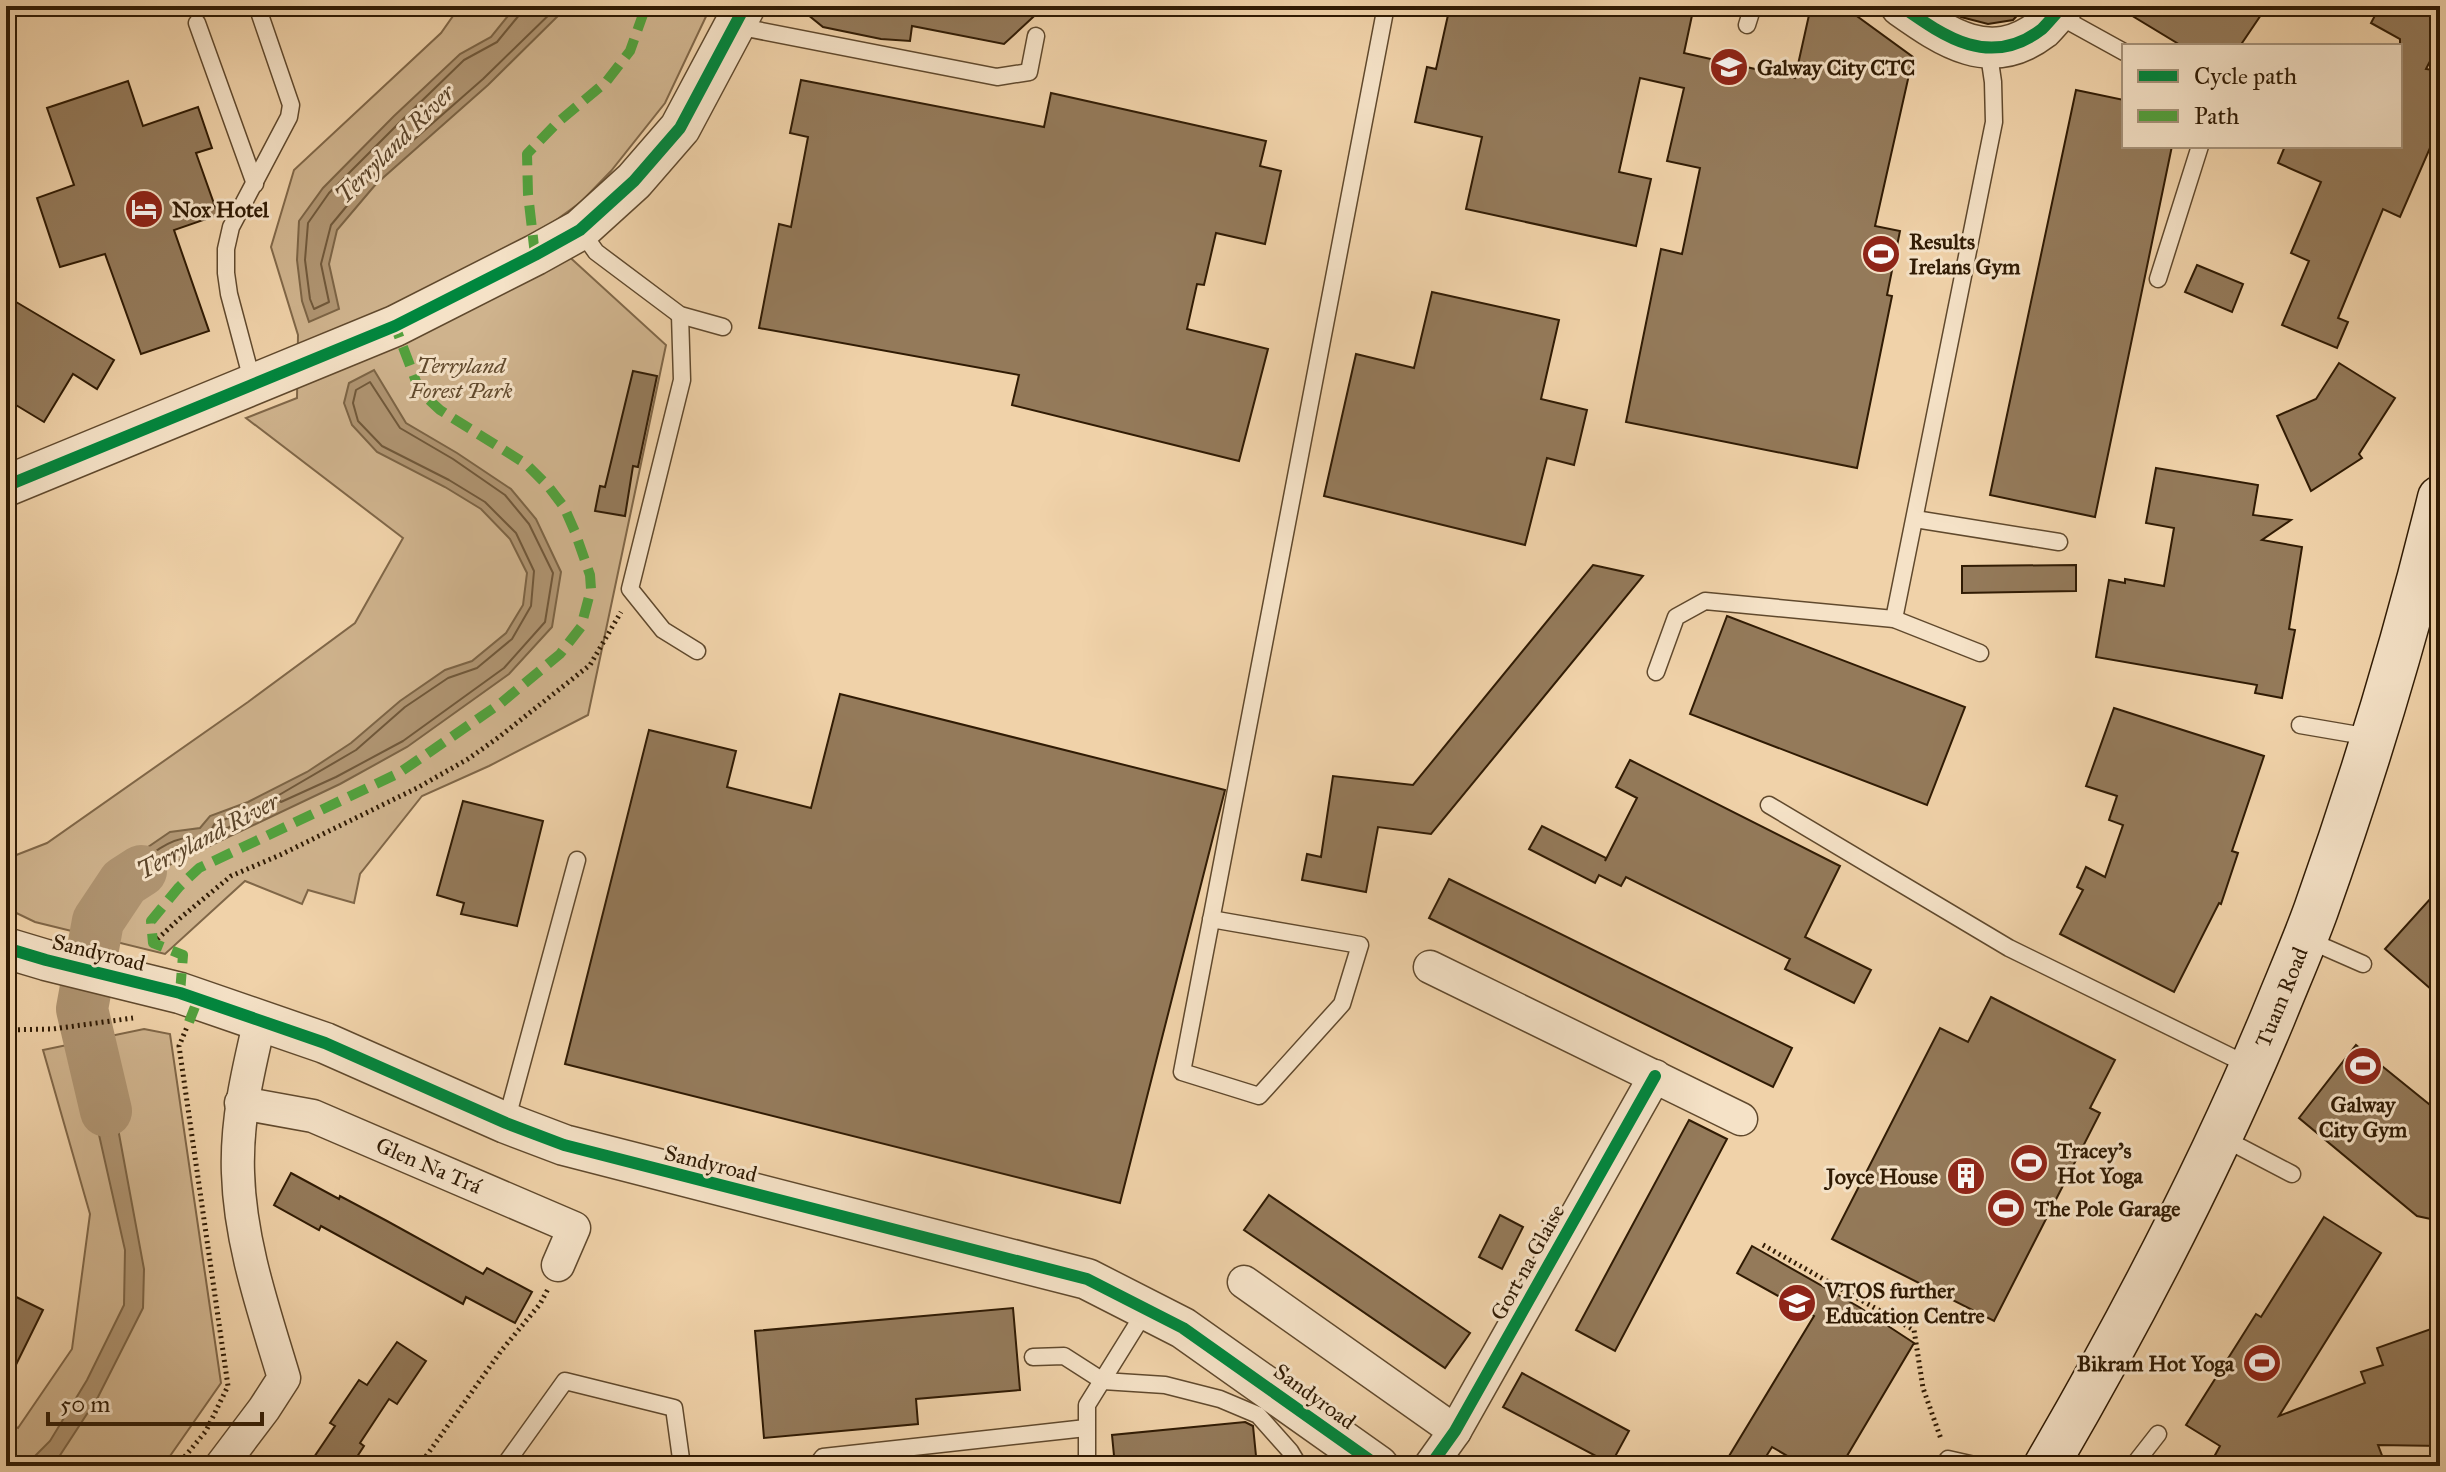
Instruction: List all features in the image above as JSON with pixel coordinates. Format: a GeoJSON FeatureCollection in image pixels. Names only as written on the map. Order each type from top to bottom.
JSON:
{"type":"FeatureCollection","features":[{"type":"Feature","properties":{"kind":"main road","name":"Tuam Road"},"geometry":{"type":"LineString","coordinates":[[2046,1466],[2143,1295],[2222,1137],[2305,939],[2411,613],[2432,563],[2440,498]]}},
{"type":"Feature","properties":{"kind":"street"},"geometry":{"type":"LineString","coordinates":[[1901,6],[1956,42],[1988,48],[2010,46],[2041,29],[2059,10]]}},
{"type":"Feature","properties":{"kind":"street"},"geometry":{"type":"LineString","coordinates":[[6,486],[395,326],[580,230],[634,181],[680,128],[739,16]]}},
{"type":"Feature","properties":{"kind":"street","name":"Sandyroad"},"geometry":{"type":"LineString","coordinates":[[6,948],[158,988],[260,1020],[325,1043],[506,1123],[564,1145],[1087,1279],[1183,1328],[1378,1466]]}},
{"type":"Feature","properties":{"kind":"street"},"geometry":{"type":"LineString","coordinates":[[1430,967],[1741,1119]]}},
{"type":"Feature","properties":{"kind":"street"},"geometry":{"type":"LineString","coordinates":[[221,1466],[284,1378],[249,1257],[238,1174],[241,1103],[260,1020]]}},
{"type":"Feature","properties":{"kind":"street","name":"Gort na Glaise"},"geometry":{"type":"LineString","coordinates":[[1430,1466],[1455,1431],[1655,1076]]}},
{"type":"Feature","properties":{"kind":"street","name":"Glen Na Trá"},"geometry":{"type":"LineString","coordinates":[[241,1103],[313,1116],[574,1228],[558,1265]]}},
{"type":"Feature","properties":{"kind":"street"},"geometry":{"type":"LineString","coordinates":[[1244,1282],[1455,1431]]}},
{"type":"Feature","properties":{"kind":"lane"},"geometry":{"type":"LineString","coordinates":[[253,384],[236,324],[226,273],[226,249],[231,227],[289,117],[291,105],[257,6]]}},
{"type":"Feature","properties":{"kind":"lane"},"geometry":{"type":"LineString","coordinates":[[1211,919],[1360,945],[1342,1004],[1259,1096],[1182,1072],[1211,919],[1386,6]]}},
{"type":"Feature","properties":{"kind":"lane"},"geometry":{"type":"LineString","coordinates":[[1747,25],[1753,6]]}},
{"type":"Feature","properties":{"kind":"lane"},"geometry":{"type":"LineString","coordinates":[[2059,10],[2122,51]]}},
{"type":"Feature","properties":{"kind":"lane"},"geometry":{"type":"LineString","coordinates":[[739,16],[997,77],[1029,72],[1036,36]]}},
{"type":"Feature","properties":{"kind":"lane"},"geometry":{"type":"LineString","coordinates":[[197,23],[255,184]]}},
{"type":"Feature","properties":{"kind":"lane"},"geometry":{"type":"LineString","coordinates":[[1894,619],[1994,122],[1988,48]]}},
{"type":"Feature","properties":{"kind":"lane"},"geometry":{"type":"LineString","coordinates":[[2158,279],[2199,148]]}},
{"type":"Feature","properties":{"kind":"lane"},"geometry":{"type":"LineString","coordinates":[[580,230],[596,252],[680,315],[723,327]]}},
{"type":"Feature","properties":{"kind":"lane"},"geometry":{"type":"LineString","coordinates":[[680,315],[682,380],[630,589],[663,630],[697,651]]}},
{"type":"Feature","properties":{"kind":"lane"},"geometry":{"type":"LineString","coordinates":[[1915,519],[2059,542]]}},
{"type":"Feature","properties":{"kind":"lane"},"geometry":{"type":"LineString","coordinates":[[1656,672],[1676,617],[1705,601],[1894,619],[1980,653]]}},
{"type":"Feature","properties":{"kind":"lane"},"geometry":{"type":"LineString","coordinates":[[2300,725],[2371,737]]}},
{"type":"Feature","properties":{"kind":"lane"},"geometry":{"type":"LineString","coordinates":[[1769,805],[2009,948],[2252,1067]]}},
{"type":"Feature","properties":{"kind":"lane"},"geometry":{"type":"LineString","coordinates":[[506,1123],[577,860]]}},
{"type":"Feature","properties":{"kind":"lane"},"geometry":{"type":"LineString","coordinates":[[2305,939],[2363,964]]}},
{"type":"Feature","properties":{"kind":"lane"},"geometry":{"type":"LineString","coordinates":[[2222,1137],[2292,1174]]}},
{"type":"Feature","properties":{"kind":"lane"},"geometry":{"type":"LineString","coordinates":[[1087,1466],[1087,1405],[1147,1309]]}},
{"type":"Feature","properties":{"kind":"lane"},"geometry":{"type":"LineString","coordinates":[[1033,1357],[1064,1356],[1103,1381],[1165,1385],[1246,1409],[1258,1415],[1299,1466]]}},
{"type":"Feature","properties":{"kind":"lane"},"geometry":{"type":"LineString","coordinates":[[504,1466],[565,1381],[674,1408],[682,1466]]}},
{"type":"Feature","properties":{"kind":"lane"},"geometry":{"type":"LineString","coordinates":[[816,1466],[823,1457],[1086,1428]]}},
{"type":"Feature","properties":{"kind":"lane"},"geometry":{"type":"LineString","coordinates":[[2133,1466],[2158,1434]]}},
{"type":"Feature","properties":{"kind":"lane"},"geometry":{"type":"LineString","coordinates":[[1948,1459],[1979,1466]]}},
{"type":"Feature","properties":{"kind":"path"},"geometry":{"type":"LineString","coordinates":[[153,943],[231,876],[417,788],[499,737],[590,665],[615,625],[630,589]]}},
{"type":"Feature","properties":{"kind":"path"},"geometry":{"type":"LineString","coordinates":[[6,1030],[53,1029],[110,1021]]}},
{"type":"Feature","properties":{"kind":"path"},"geometry":{"type":"LineString","coordinates":[[177,1466],[206,1431],[228,1386],[179,1046],[189,1022]]}},
{"type":"Feature","properties":{"kind":"path"},"geometry":{"type":"LineString","coordinates":[[1763,1245],[1914,1330],[1923,1388],[1948,1459]]}},
{"type":"Feature","properties":{"kind":"path"},"geometry":{"type":"LineString","coordinates":[[419,1466],[501,1351],[540,1304]]}},
{"type":"Feature","properties":{"kind":"green space","name":"Terryland Forest Park"},"geometry":{"type":"Polygon","coordinates":[[[460,6],[711,6],[665,103],[611,171],[581,202],[541,231],[666,345],[588,715],[489,766],[422,796],[360,874],[354,903],[308,890],[302,904],[245,881],[165,954],[35,922],[6,908],[6,859],[47,843],[355,623],[403,538],[246,418],[297,398],[298,335],[271,247],[294,170],[441,33],[460,6]]]}},
{"type":"Feature","properties":{"kind":"green space"},"geometry":{"type":"Polygon","coordinates":[[[144,1029],[170,1034],[221,1383],[163,1466],[6,1466],[6,1422],[18,1428],[72,1349],[90,1214],[43,1050],[144,1029]]]}},
{"type":"Feature","properties":{"kind":"water"},"geometry":{"type":"Polygon","coordinates":[[[516,6],[568,6],[488,85],[376,184],[337,230],[329,264],[339,309],[309,322],[302,301],[297,260],[299,221],[323,188],[394,116],[460,54],[491,37],[516,6]]]}},
{"type":"Feature","properties":{"kind":"water"},"geometry":{"type":"Polygon","coordinates":[[[374,370],[406,423],[511,489],[536,519],[561,572],[552,627],[509,674],[407,747],[340,784],[165,867],[130,894],[114,925],[78,922],[91,897],[148,847],[170,832],[200,828],[210,816],[248,802],[307,772],[351,743],[400,701],[445,670],[472,661],[506,633],[523,605],[527,573],[510,539],[481,509],[377,452],[352,425],[344,403],[349,383],[374,370]]]}},
{"type":"Feature","properties":{"kind":"water"},"geometry":{"type":"Polygon","coordinates":[[[100,1041],[144,1269],[143,1308],[98,1397],[53,1466],[25,1466],[50,1441],[87,1380],[124,1305],[125,1250],[79,1046],[100,1041]]]}},
{"type":"Feature","properties":{"kind":"building"},"geometry":{"type":"Polygon","coordinates":[[[797,6],[1045,6],[1004,44],[912,26],[910,41],[881,39],[823,27],[797,6]]]}},
{"type":"Feature","properties":{"kind":"building"},"geometry":{"type":"Polygon","coordinates":[[[1450,6],[1694,6],[1684,53],[1795,78],[1811,6],[1843,6],[1913,57],[1875,226],[1900,231],[1887,295],[1892,296],[1857,468],[1626,422],[1661,249],[1682,254],[1700,168],[1667,161],[1684,88],[1640,78],[1619,172],[1651,179],[1636,246],[1466,209],[1482,137],[1415,122],[1427,67],[1436,69],[1450,6]]]}},
{"type":"Feature","properties":{"kind":"building"},"geometry":{"type":"Polygon","coordinates":[[[1942,6],[2026,6],[2013,20],[1988,24],[1961,17],[1942,6]]]}},
{"type":"Feature","properties":{"kind":"building"},"geometry":{"type":"Polygon","coordinates":[[[2116,6],[2267,6],[2241,44],[2179,44],[2116,6]]]}},
{"type":"Feature","properties":{"kind":"building"},"geometry":{"type":"Polygon","coordinates":[[[2380,6],[2440,6],[2440,42],[2426,69],[2440,71],[2440,125],[2400,217],[2383,209],[2338,318],[2348,322],[2337,348],[2282,325],[2309,261],[2291,253],[2321,182],[2278,163],[2284,148],[2402,148],[2402,44],[2400,39],[2371,23],[2380,6]]]}},
{"type":"Feature","properties":{"kind":"building"},"geometry":{"type":"Polygon","coordinates":[[[801,80],[1044,127],[1051,93],[1266,141],[1260,166],[1281,171],[1265,244],[1216,233],[1204,285],[1197,284],[1187,329],[1268,349],[1239,461],[1012,405],[1019,375],[759,328],[779,224],[791,227],[808,137],[790,133],[801,80]]]}},
{"type":"Feature","properties":{"kind":"building"},"geometry":{"type":"Polygon","coordinates":[[[128,81],[143,126],[198,107],[212,148],[196,153],[218,215],[174,230],[209,331],[141,354],[105,254],[60,267],[37,198],[74,185],[47,108],[128,81]]]}},
{"type":"Feature","properties":{"kind":"building"},"geometry":{"type":"Polygon","coordinates":[[[2076,90],[2122,100],[2122,148],[2172,148],[2095,517],[1990,495],[2076,90]]]}},
{"type":"Feature","properties":{"kind":"building"},"geometry":{"type":"Polygon","coordinates":[[[2197,265],[2243,284],[2232,312],[2185,292],[2197,265]]]}},
{"type":"Feature","properties":{"kind":"building"},"geometry":{"type":"Polygon","coordinates":[[[1432,292],[1559,320],[1541,399],[1587,410],[1574,465],[1547,458],[1525,545],[1324,496],[1356,354],[1414,368],[1432,292]]]}},
{"type":"Feature","properties":{"kind":"building"},"geometry":{"type":"Polygon","coordinates":[[[6,296],[114,360],[97,389],[73,374],[44,422],[6,399],[6,296]]]}},
{"type":"Feature","properties":{"kind":"building"},"geometry":{"type":"Polygon","coordinates":[[[2339,363],[2395,398],[2359,454],[2362,458],[2311,491],[2277,416],[2316,399],[2339,363]]]}},
{"type":"Feature","properties":{"kind":"building"},"geometry":{"type":"Polygon","coordinates":[[[633,371],[657,376],[638,467],[633,466],[625,516],[595,511],[600,486],[605,487],[633,371]]]}},
{"type":"Feature","properties":{"kind":"building"},"geometry":{"type":"Polygon","coordinates":[[[2156,468],[2258,485],[2253,515],[2291,520],[2262,540],[2302,547],[2289,629],[2295,630],[2282,698],[2255,693],[2257,685],[2096,657],[2109,580],[2125,583],[2125,579],[2164,586],[2174,528],[2146,523],[2156,468]]]}},
{"type":"Feature","properties":{"kind":"building"},"geometry":{"type":"Polygon","coordinates":[[[1593,565],[1643,576],[1431,834],[1378,827],[1366,892],[1302,880],[1307,854],[1321,857],[1333,776],[1413,785],[1593,565]]]}},
{"type":"Feature","properties":{"kind":"building"},"geometry":{"type":"Polygon","coordinates":[[[2076,565],[2076,591],[1962,593],[1962,566],[2076,565]]]}},
{"type":"Feature","properties":{"kind":"building"},"geometry":{"type":"Polygon","coordinates":[[[1727,616],[1965,707],[1927,805],[1690,714],[1727,616]]]}},
{"type":"Feature","properties":{"kind":"building"},"geometry":{"type":"Polygon","coordinates":[[[840,694],[1225,790],[1120,1203],[565,1064],[649,730],[736,751],[727,787],[811,808],[840,694]]]}},
{"type":"Feature","properties":{"kind":"building"},"geometry":{"type":"Polygon","coordinates":[[[2114,708],[2264,756],[2232,851],[2238,853],[2221,904],[2174,992],[2060,934],[2083,890],[2077,887],[2086,867],[2105,877],[2123,825],[2109,820],[2117,796],[2086,786],[2114,708]]]}},
{"type":"Feature","properties":{"kind":"building"},"geometry":{"type":"Polygon","coordinates":[[[1630,760],[1840,866],[1805,937],[1871,970],[1854,1003],[1785,969],[1790,959],[1626,877],[1621,886],[1599,875],[1595,883],[1529,849],[1542,826],[1606,858],[1605,861],[1637,798],[1616,787],[1630,760]]]}},
{"type":"Feature","properties":{"kind":"building"},"geometry":{"type":"Polygon","coordinates":[[[463,801],[543,821],[517,926],[461,914],[464,903],[437,895],[463,801]]]}},
{"type":"Feature","properties":{"kind":"building"},"geometry":{"type":"Polygon","coordinates":[[[1449,879],[1792,1048],[1773,1087],[1429,918],[1449,879]]]}},
{"type":"Feature","properties":{"kind":"building"},"geometry":{"type":"Polygon","coordinates":[[[2440,888],[2440,997],[2385,949],[2440,888]]]}},
{"type":"Feature","properties":{"kind":"building","name":"Joyce House"},"geometry":{"type":"Polygon","coordinates":[[[1991,997],[2115,1060],[2090,1108],[2100,1113],[1994,1321],[1832,1239],[1940,1028],[1968,1042],[1991,997]]]}},
{"type":"Feature","properties":{"kind":"building"},"geometry":{"type":"Polygon","coordinates":[[[2356,1045],[2440,1113],[2440,1221],[2417,1216],[2299,1118],[2356,1045]]]}},
{"type":"Feature","properties":{"kind":"building"},"geometry":{"type":"Polygon","coordinates":[[[1689,1120],[1727,1139],[1615,1351],[1576,1330],[1689,1120]]]}},
{"type":"Feature","properties":{"kind":"building"},"geometry":{"type":"Polygon","coordinates":[[[291,1173],[339,1199],[340,1196],[483,1274],[487,1268],[532,1292],[515,1323],[466,1297],[463,1304],[321,1226],[319,1230],[274,1205],[291,1173]]]}},
{"type":"Feature","properties":{"kind":"building"},"geometry":{"type":"Polygon","coordinates":[[[1269,1195],[1470,1333],[1445,1368],[1244,1230],[1269,1195]]]}},
{"type":"Feature","properties":{"kind":"building"},"geometry":{"type":"Polygon","coordinates":[[[1500,1215],[1523,1227],[1502,1269],[1479,1257],[1500,1215]]]}},
{"type":"Feature","properties":{"kind":"building"},"geometry":{"type":"Polygon","coordinates":[[[2324,1217],[2381,1253],[2279,1416],[2365,1383],[2361,1372],[2383,1365],[2377,1348],[2431,1329],[2440,1354],[2440,1446],[2378,1445],[2386,1466],[2227,1466],[2214,1457],[2220,1446],[2186,1425],[2256,1314],[2261,1317],[2324,1217]]]}},
{"type":"Feature","properties":{"kind":"building"},"geometry":{"type":"Polygon","coordinates":[[[1752,1246],[1859,1307],[1914,1343],[1841,1466],[1814,1466],[1799,1457],[1796,1461],[1772,1447],[1760,1466],[1723,1466],[1814,1316],[1737,1273],[1752,1246]]]}},
{"type":"Feature","properties":{"kind":"building"},"geometry":{"type":"Polygon","coordinates":[[[6,1292],[43,1310],[6,1385],[6,1292]]]}},
{"type":"Feature","properties":{"kind":"building"},"geometry":{"type":"Polygon","coordinates":[[[1013,1308],[1020,1390],[916,1399],[918,1424],[764,1438],[755,1331],[1013,1308]]]}},
{"type":"Feature","properties":{"kind":"building"},"geometry":{"type":"Polygon","coordinates":[[[397,1342],[426,1361],[397,1404],[389,1399],[360,1443],[364,1446],[351,1466],[308,1466],[335,1426],[330,1423],[359,1380],[367,1385],[397,1342]]]}},
{"type":"Feature","properties":{"kind":"building"},"geometry":{"type":"Polygon","coordinates":[[[1522,1373],[1629,1431],[1611,1464],[1503,1407],[1522,1373]]]}},
{"type":"Feature","properties":{"kind":"building"},"geometry":{"type":"Polygon","coordinates":[[[1245,1422],[1253,1426],[1257,1466],[1115,1466],[1112,1435],[1245,1422]]]}},
{"type":"Feature","properties":{"kind":"waterway","name":"Terryland River"},"geometry":{"type":"LineString","coordinates":[[106,1111],[82,1009],[98,921],[124,882],[141,871]]}},
{"type":"Feature","properties":{"kind":"marked path"},"geometry":{"type":"LineString","coordinates":[[535,255],[527,154],[557,123],[606,82],[630,51],[646,6]]}},
{"type":"Feature","properties":{"kind":"marked path"},"geometry":{"type":"LineString","coordinates":[[180,993],[183,955],[153,943],[151,921],[199,868],[399,773],[501,703],[560,654],[581,627],[591,589],[590,575],[564,507],[526,464],[440,410],[427,398],[417,384],[395,326]]}},
{"type":"Feature","properties":{"kind":"marked path"},"geometry":{"type":"LineString","coordinates":[[189,1022],[198,999]]}},
{"type":"Feature","properties":{"kind":"cycle path"},"geometry":{"type":"LineString","coordinates":[[6,486],[395,326],[580,230],[634,181],[680,128],[745,6]]}},
{"type":"Feature","properties":{"kind":"cycle path"},"geometry":{"type":"LineString","coordinates":[[1901,6],[1951,37],[1986,47],[2004,47],[2023,41],[2042,29],[2063,6]]}},
{"type":"Feature","properties":{"kind":"cycle path"},"geometry":{"type":"LineString","coordinates":[[6,948],[180,993],[325,1043],[506,1123],[564,1145],[1087,1279],[1183,1328],[1378,1466]]}},
{"type":"Feature","properties":{"kind":"cycle path"},"geometry":{"type":"LineString","coordinates":[[1430,1466],[1455,1431],[1655,1076]]}},
{"type":"Feature","properties":{"kind":"place","name":"Galway City CTC"},"geometry":{"type":"Point","coordinates":[1729,67]}},
{"type":"Feature","properties":{"kind":"place","name":"Nox Hotel"},"geometry":{"type":"Point","coordinates":[144,209]}},
{"type":"Feature","properties":{"kind":"place","name":"Results Irelans Gym"},"geometry":{"type":"Point","coordinates":[1881,254]}},
{"type":"Feature","properties":{"kind":"place","name":"Galway City Gym"},"geometry":{"type":"Point","coordinates":[2363,1066]}},
{"type":"Feature","properties":{"kind":"place","name":"Tracey's Hot Yoga"},"geometry":{"type":"Point","coordinates":[2029,1163]}},
{"type":"Feature","properties":{"kind":"place","name":"Joyce House"},"geometry":{"type":"Point","coordinates":[1966,1176]}},
{"type":"Feature","properties":{"kind":"place","name":"The Pole Garage"},"geometry":{"type":"Point","coordinates":[2006,1208]}},
{"type":"Feature","properties":{"kind":"place","name":"VTOS further Education Centre"},"geometry":{"type":"Point","coordinates":[1797,1303]}},
{"type":"Feature","properties":{"kind":"place","name":"Bikram Hot Yoga"},"geometry":{"type":"Point","coordinates":[2262,1363]}}]}
